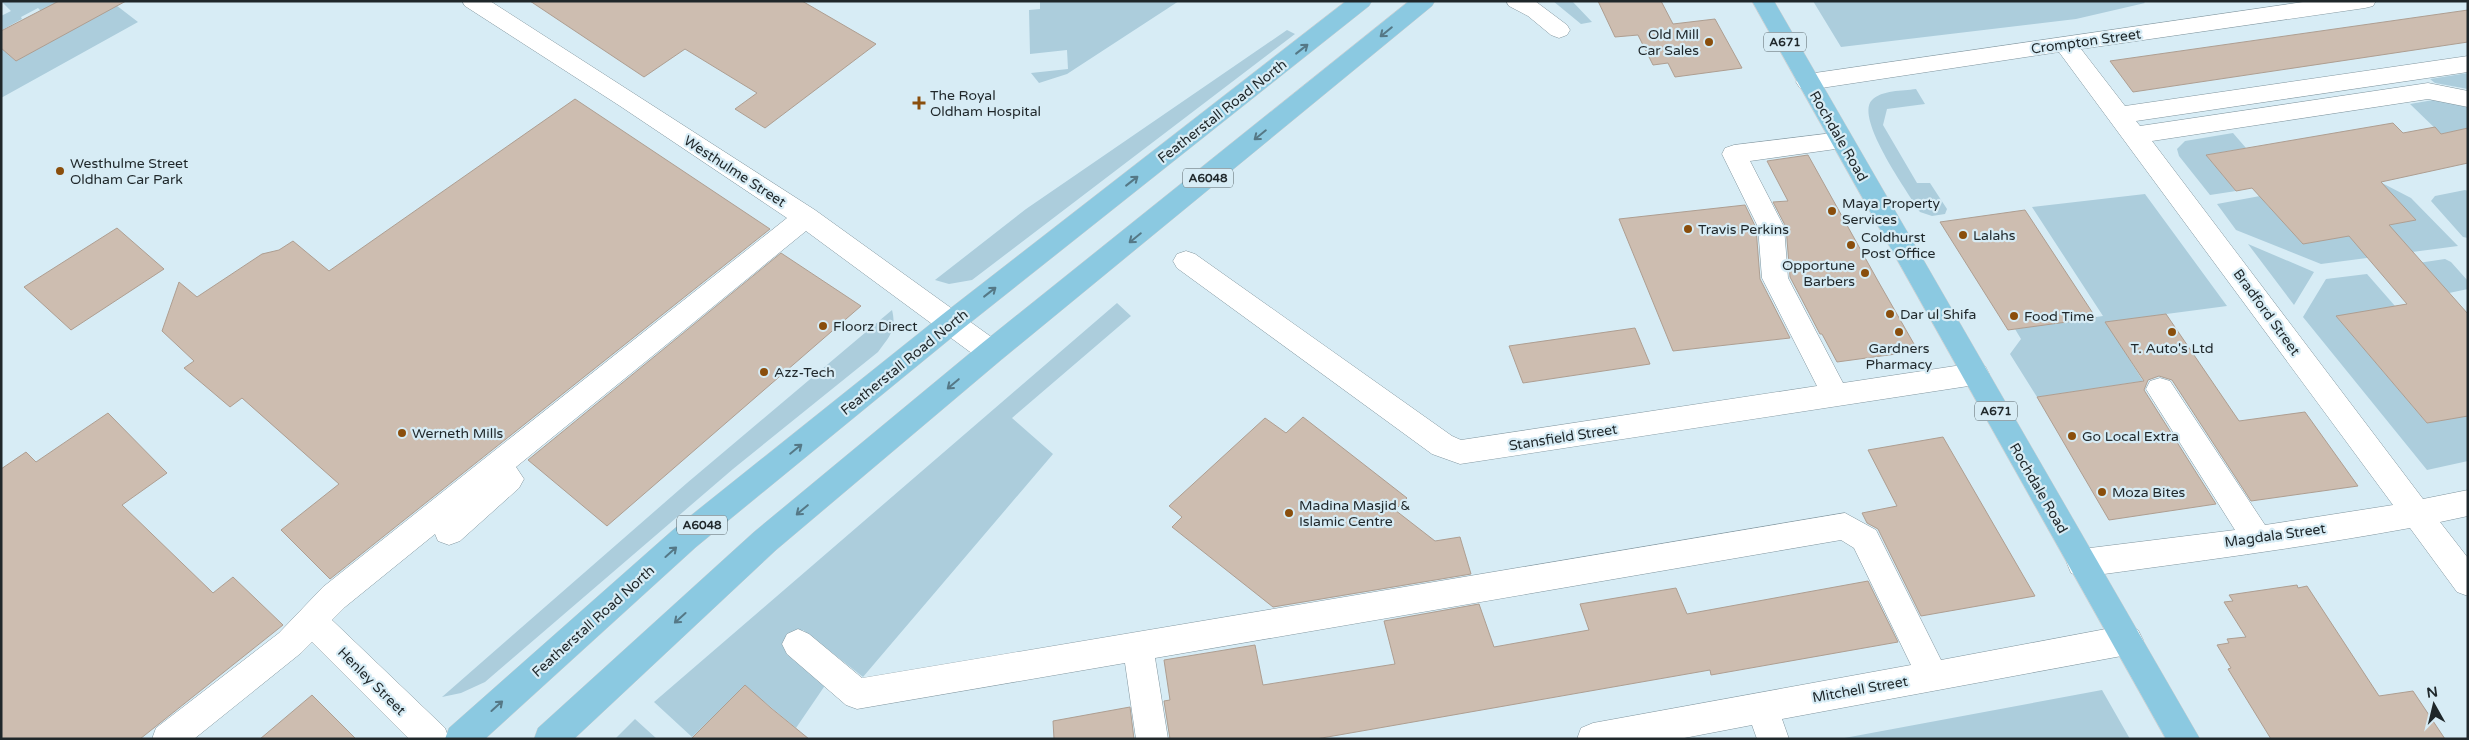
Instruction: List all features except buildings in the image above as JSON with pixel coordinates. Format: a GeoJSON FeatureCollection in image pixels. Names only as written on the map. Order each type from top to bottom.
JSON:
{"type":"FeatureCollection","features":[{"type":"Feature","properties":{"kind":"main road","name":"Featherstall Road North"},"geometry":{"type":"LineString","coordinates":[[461,739],[685,538],[952,322],[1361,1]]}},
{"type":"Feature","properties":{"kind":"main road","name":"A6048"},"geometry":{"type":"LineString","coordinates":[[550,739],[765,542],[991,352],[1424,1]]}},
{"type":"Feature","properties":{"kind":"main road","name":"Rochdale Road"},"geometry":{"type":"LineString","coordinates":[[1763,1],[1841,141],[2184,739]]}},
{"type":"Feature","properties":{"kind":"street","name":"Westhulme Street"},"geometry":{"type":"LineString","coordinates":[[473,1],[806,217],[991,352]]}},
{"type":"Feature","properties":{"kind":"street"},"geometry":{"type":"LineString","coordinates":[[1518,1],[1536,11],[1559,30]]}},
{"type":"Feature","properties":{"kind":"street","name":"Crompton Street"},"geometry":{"type":"LineString","coordinates":[[1808,82],[2065,43],[2272,8],[2365,1]]}},
{"type":"Feature","properties":{"kind":"street","name":"Bradford Street"},"geometry":{"type":"LineString","coordinates":[[2065,43],[2468,582]]}},
{"type":"Feature","properties":{"kind":"street"},"geometry":{"type":"LineString","coordinates":[[2119,115],[2468,64]]}},
{"type":"Feature","properties":{"kind":"street"},"geometry":{"type":"LineString","coordinates":[[2135,136],[2428,91],[2468,99]]}},
{"type":"Feature","properties":{"kind":"street"},"geometry":{"type":"LineString","coordinates":[[1835,395],[1775,278],[1770,227],[1734,154],[1841,141]]}},
{"type":"Feature","properties":{"kind":"street"},"geometry":{"type":"LineString","coordinates":[[168,739],[290,642],[334,597],[806,217]]}},
{"type":"Feature","properties":{"kind":"street","name":"Stansfield Street"},"geometry":{"type":"LineString","coordinates":[[1192,275],[1442,445],[1460,452],[1975,374]]}},
{"type":"Feature","properties":{"kind":"street"},"geometry":{"type":"LineString","coordinates":[[2160,389],[2258,538]]}},
{"type":"Feature","properties":{"kind":"street"},"geometry":{"type":"LineString","coordinates":[[449,532],[509,479],[495,467]]}},
{"type":"Feature","properties":{"kind":"street","name":"Magdala Street"},"geometry":{"type":"LineString","coordinates":[[2082,563],[2417,514],[2468,503]]}},
{"type":"Feature","properties":{"kind":"street"},"geometry":{"type":"LineString","coordinates":[[798,644],[857,694],[1138,648],[1845,526],[1865,538],[1933,677]]}},
{"type":"Feature","properties":{"kind":"street","name":"Henley Street"},"geometry":{"type":"LineString","coordinates":[[312,621],[402,711],[433,739]]}},
{"type":"Feature","properties":{"kind":"street","name":"Mitchell Street"},"geometry":{"type":"LineString","coordinates":[[1593,739],[2127,640]]}},
{"type":"Feature","properties":{"kind":"street"},"geometry":{"type":"LineString","coordinates":[[1138,648],[1152,739]]}},
{"type":"Feature","properties":{"kind":"street"},"geometry":{"type":"LineString","coordinates":[[1761,707],[1773,739]]}},
{"type":"Feature","properties":{"kind":"shaded area"},"geometry":{"type":"Polygon","coordinates":[[[1,1],[59,1],[41,11],[38,8],[21,17],[22,19],[2,30],[1,35],[1,16],[11,11],[1,1]]]}},
{"type":"Feature","properties":{"kind":"shaded area"},"geometry":{"type":"Polygon","coordinates":[[[1040,1],[1179,1],[1067,74],[1039,83],[1031,73],[1068,69],[1067,50],[1030,54],[1029,10],[1040,9],[1040,1]]]}},
{"type":"Feature","properties":{"kind":"shaded area"},"geometry":{"type":"Polygon","coordinates":[[[1553,1],[1572,1],[1592,22],[1581,24],[1553,1]]]}},
{"type":"Feature","properties":{"kind":"shaded area"},"geometry":{"type":"Polygon","coordinates":[[[1813,1],[2143,1],[2145,3],[2076,19],[1841,47],[1813,1]]]}},
{"type":"Feature","properties":{"kind":"shaded area"},"geometry":{"type":"Polygon","coordinates":[[[112,2],[138,22],[1,98],[1,48],[16,61],[112,2]]]}},
{"type":"Feature","properties":{"kind":"shaded area"},"geometry":{"type":"Polygon","coordinates":[[[1287,30],[1295,34],[972,280],[949,284],[935,280],[1026,209],[1287,30]]]}},
{"type":"Feature","properties":{"kind":"shaded area"},"geometry":{"type":"Polygon","coordinates":[[[2468,73],[2468,89],[2435,83],[2430,79],[2468,73]]]}},
{"type":"Feature","properties":{"kind":"shaded area"},"geometry":{"type":"Polygon","coordinates":[[[1916,89],[1925,104],[1887,109],[1883,125],[1917,183],[1930,183],[1947,209],[1945,214],[1932,216],[1920,212],[1885,156],[1870,123],[1868,109],[1872,100],[1876,97],[1881,94],[1916,89]]]}},
{"type":"Feature","properties":{"kind":"shaded area"},"geometry":{"type":"Polygon","coordinates":[[[2439,99],[2468,106],[2468,128],[2441,134],[2410,104],[2439,99]]]}},
{"type":"Feature","properties":{"kind":"shaded area"},"geometry":{"type":"Polygon","coordinates":[[[2233,133],[2246,148],[2206,155],[2236,191],[2210,195],[2179,156],[2177,149],[2185,141],[2233,133]]]}},
{"type":"Feature","properties":{"kind":"shaded area"},"geometry":{"type":"Polygon","coordinates":[[[2382,183],[2411,198],[2458,246],[2321,264],[2236,230],[2217,204],[2260,196],[2269,207],[2274,206],[2303,244],[2358,234],[2356,231],[2415,220],[2396,198],[2387,199],[2382,183]]]}},
{"type":"Feature","properties":{"kind":"shaded area"},"geometry":{"type":"Polygon","coordinates":[[[2468,191],[2468,238],[2463,237],[2431,201],[2435,196],[2468,191]]]}},
{"type":"Feature","properties":{"kind":"shaded area"},"geometry":{"type":"Polygon","coordinates":[[[2145,194],[2227,306],[2106,322],[2143,381],[2037,397],[2010,354],[2021,339],[2015,329],[2103,316],[2032,207],[2145,194]]]}},
{"type":"Feature","properties":{"kind":"shaded area"},"geometry":{"type":"Polygon","coordinates":[[[2248,244],[2314,272],[2294,305],[2248,244]]]}},
{"type":"Feature","properties":{"kind":"shaded area"},"geometry":{"type":"Polygon","coordinates":[[[2445,259],[2451,262],[2468,281],[2468,289],[2449,293],[2378,269],[2445,259]]]}},
{"type":"Feature","properties":{"kind":"shaded area"},"geometry":{"type":"Polygon","coordinates":[[[2367,274],[2395,306],[2337,317],[2427,423],[2461,417],[2468,413],[2468,461],[2427,470],[2303,317],[2326,279],[2367,274]]]}},
{"type":"Feature","properties":{"kind":"shaded area"},"geometry":{"type":"Polygon","coordinates":[[[1117,303],[1131,316],[1012,418],[1053,454],[863,677],[803,630],[784,647],[826,684],[796,728],[745,686],[692,737],[654,702],[1117,303]]]}},
{"type":"Feature","properties":{"kind":"shaded area"},"geometry":{"type":"Polygon","coordinates":[[[892,310],[893,328],[878,352],[733,469],[485,682],[461,693],[442,697],[687,483],[892,310]]]}},
{"type":"Feature","properties":{"kind":"shaded area"},"geometry":{"type":"Polygon","coordinates":[[[2102,690],[2130,739],[1839,739],[2102,690]]]}},
{"type":"Feature","properties":{"kind":"shaded area"},"geometry":{"type":"Polygon","coordinates":[[[635,719],[657,739],[615,739],[635,719]]]}},
{"type":"Feature","properties":{"kind":"place","name":"Old Mill Car Sales"},"geometry":{"type":"Point","coordinates":[1709,42]}},
{"type":"Feature","properties":{"kind":"place","name":"The Royal Oldham Hospital"},"geometry":{"type":"Point","coordinates":[919,103]}},
{"type":"Feature","properties":{"kind":"place","name":"Westhulme Street Oldham Car Park"},"geometry":{"type":"Point","coordinates":[60,171]}},
{"type":"Feature","properties":{"kind":"place","name":"Maya Property Services"},"geometry":{"type":"Point","coordinates":[1832,211]}},
{"type":"Feature","properties":{"kind":"place","name":"Travis Perkins"},"geometry":{"type":"Point","coordinates":[1688,229]}},
{"type":"Feature","properties":{"kind":"place","name":"Lalahs"},"geometry":{"type":"Point","coordinates":[1963,235]}},
{"type":"Feature","properties":{"kind":"place","name":"Coldhurst Post Office"},"geometry":{"type":"Point","coordinates":[1851,245]}},
{"type":"Feature","properties":{"kind":"place","name":"Opportune Barbers"},"geometry":{"type":"Point","coordinates":[1865,273]}},
{"type":"Feature","properties":{"kind":"place","name":"Dar ul Shifa"},"geometry":{"type":"Point","coordinates":[1890,314]}},
{"type":"Feature","properties":{"kind":"place","name":"Food Time"},"geometry":{"type":"Point","coordinates":[2014,316]}},
{"type":"Feature","properties":{"kind":"place","name":"Floorz Direct"},"geometry":{"type":"Point","coordinates":[823,326]}},
{"type":"Feature","properties":{"kind":"place","name":"Gardners Pharmacy"},"geometry":{"type":"Point","coordinates":[1899,332]}},
{"type":"Feature","properties":{"kind":"place","name":"T. Auto's Ltd"},"geometry":{"type":"Point","coordinates":[2172,332]}},
{"type":"Feature","properties":{"kind":"place","name":"Azz-Tech"},"geometry":{"type":"Point","coordinates":[764,372]}},
{"type":"Feature","properties":{"kind":"place","name":"Werneth Mills"},"geometry":{"type":"Point","coordinates":[402,433]}},
{"type":"Feature","properties":{"kind":"place","name":"Go Local Extra"},"geometry":{"type":"Point","coordinates":[2072,436]}},
{"type":"Feature","properties":{"kind":"place","name":"Moza Bites"},"geometry":{"type":"Point","coordinates":[2102,492]}},
{"type":"Feature","properties":{"kind":"place","name":"Madina Masjid & Islamic Centre"},"geometry":{"type":"Point","coordinates":[1289,513]}}]}
